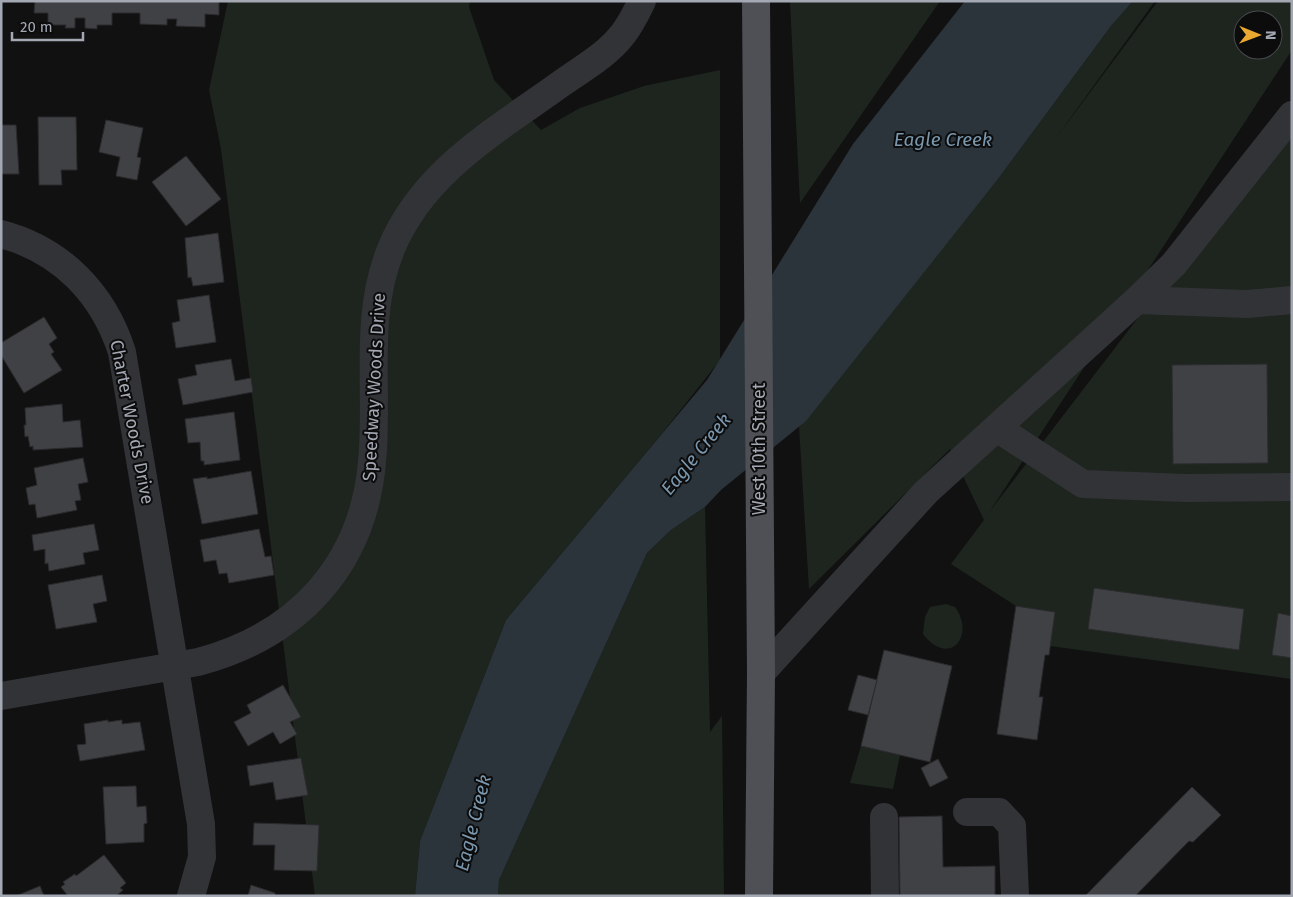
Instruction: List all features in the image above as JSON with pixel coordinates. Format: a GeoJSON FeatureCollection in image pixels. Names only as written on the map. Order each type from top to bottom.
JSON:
{"type":"FeatureCollection","features":[{"type":"Feature","properties":{"kind":"main road","name":"West 10th Street"},"geometry":{"type":"LineString","coordinates":[[756,1],[761,673],[759,896]]}},
{"type":"Feature","properties":{"kind":"street","name":"Speedway Woods Drive"},"geometry":{"type":"LineString","coordinates":[[1,696],[174,666],[219,656],[259,639],[295,615],[319,592],[332,575],[358,527],[368,495],[372,463],[375,310],[381,277],[404,221],[433,181],[466,152],[608,50],[636,16],[642,1]]}},
{"type":"Feature","properties":{"kind":"street"},"geometry":{"type":"LineString","coordinates":[[761,673],[926,492],[1174,264],[1292,115]]}},
{"type":"Feature","properties":{"kind":"street","name":"Charter Woods Drive"},"geometry":{"type":"LineString","coordinates":[[1,234],[32,244],[69,268],[105,311],[122,352],[202,835],[200,868],[191,896]]}},
{"type":"Feature","properties":{"kind":"street"},"geometry":{"type":"LineString","coordinates":[[1137,300],[1247,304],[1292,300]]}},
{"type":"Feature","properties":{"kind":"street"},"geometry":{"type":"LineString","coordinates":[[997,428],[1084,484],[1186,488],[1292,487]]}},
{"type":"Feature","properties":{"kind":"street"},"geometry":{"type":"LineString","coordinates":[[967,812],[998,812],[1012,826],[1015,896]]}},
{"type":"Feature","properties":{"kind":"street"},"geometry":{"type":"LineString","coordinates":[[884,817],[885,896]]}},
{"type":"Feature","properties":{"kind":"shaded area"},"geometry":{"type":"Polygon","coordinates":[[[228,1],[470,1],[469,7],[494,80],[541,130],[580,108],[644,86],[720,70],[720,360],[660,436],[506,620],[420,841],[415,896],[315,896],[221,149],[209,90],[228,1]]]}},
{"type":"Feature","properties":{"kind":"shaded area"},"geometry":{"type":"Polygon","coordinates":[[[940,1],[800,203],[790,2],[940,1]]]}},
{"type":"Feature","properties":{"kind":"shaded area"},"geometry":{"type":"Polygon","coordinates":[[[1133,1],[1155,1],[1053,142],[1158,1],[1292,1],[1292,50],[990,511],[1292,117],[1292,679],[1050,646],[1055,612],[1016,606],[951,564],[984,520],[950,449],[809,589],[799,426],[998,179],[1111,26],[1133,1]]]}},
{"type":"Feature","properties":{"kind":"shaded area"},"geometry":{"type":"Polygon","coordinates":[[[705,507],[710,732],[722,716],[724,896],[498,896],[499,880],[647,553],[671,530],[705,507]]]}},
{"type":"Feature","properties":{"kind":"shaded area"},"geometry":{"type":"Polygon","coordinates":[[[946,604],[955,607],[961,618],[963,628],[957,644],[950,648],[942,648],[933,644],[923,634],[925,617],[930,607],[946,604]]]}},
{"type":"Feature","properties":{"kind":"shaded area"},"geometry":{"type":"Polygon","coordinates":[[[861,746],[900,755],[893,789],[850,783],[861,746]]]}},
{"type":"Feature","properties":{"kind":"water","name":"Eagle Creek"},"geometry":{"type":"Polygon","coordinates":[[[965,1],[1133,1],[1111,26],[998,179],[806,421],[721,490],[705,507],[671,530],[647,553],[499,880],[498,896],[415,896],[420,841],[506,620],[707,380],[853,144],[965,1]]]}},
{"type":"Feature","properties":{"kind":"building"},"geometry":{"type":"Polygon","coordinates":[[[35,1],[219,1],[219,15],[205,14],[205,27],[176,26],[177,19],[167,19],[167,25],[140,24],[140,13],[112,13],[112,25],[97,25],[97,29],[85,28],[85,18],[75,18],[75,28],[65,28],[66,25],[48,25],[48,13],[34,13],[35,1]]]}},
{"type":"Feature","properties":{"kind":"building"},"geometry":{"type":"Polygon","coordinates":[[[38,117],[76,117],[77,170],[61,170],[62,185],[39,185],[38,117]]]}},
{"type":"Feature","properties":{"kind":"building"},"geometry":{"type":"Polygon","coordinates":[[[106,120],[143,128],[137,157],[141,158],[137,180],[116,176],[120,157],[99,152],[106,120]]]}},
{"type":"Feature","properties":{"kind":"building"},"geometry":{"type":"Polygon","coordinates":[[[1,125],[16,125],[19,174],[1,174],[1,125]]]}},
{"type":"Feature","properties":{"kind":"building"},"geometry":{"type":"Polygon","coordinates":[[[186,156],[221,199],[186,226],[152,182],[186,156]]]}},
{"type":"Feature","properties":{"kind":"building"},"geometry":{"type":"Polygon","coordinates":[[[218,233],[224,282],[193,286],[191,277],[188,278],[185,238],[218,233]]]}},
{"type":"Feature","properties":{"kind":"building"},"geometry":{"type":"Polygon","coordinates":[[[209,295],[216,342],[176,348],[172,323],[180,321],[177,300],[209,295]]]}},
{"type":"Feature","properties":{"kind":"building"},"geometry":{"type":"Polygon","coordinates":[[[44,317],[57,338],[49,344],[54,352],[51,354],[62,370],[24,393],[1,355],[1,343],[44,317]]]}},
{"type":"Feature","properties":{"kind":"building"},"geometry":{"type":"Polygon","coordinates":[[[231,359],[235,381],[251,378],[253,392],[183,405],[178,379],[197,375],[195,365],[231,359]]]}},
{"type":"Feature","properties":{"kind":"building"},"geometry":{"type":"Polygon","coordinates":[[[1267,364],[1268,463],[1173,464],[1172,365],[1267,364]]]}},
{"type":"Feature","properties":{"kind":"building"},"geometry":{"type":"Polygon","coordinates":[[[62,404],[63,422],[80,420],[83,447],[33,450],[33,446],[30,447],[28,436],[25,437],[25,408],[62,404]]]}},
{"type":"Feature","properties":{"kind":"building"},"geometry":{"type":"Polygon","coordinates":[[[234,412],[240,460],[204,465],[204,461],[201,461],[200,442],[188,443],[185,419],[234,412]]]}},
{"type":"Feature","properties":{"kind":"building"},"geometry":{"type":"Polygon","coordinates":[[[83,458],[88,482],[78,484],[81,500],[75,501],[77,510],[37,518],[35,504],[29,505],[26,488],[37,485],[34,468],[83,458]]]}},
{"type":"Feature","properties":{"kind":"building"},"geometry":{"type":"Polygon","coordinates":[[[251,471],[258,514],[202,524],[193,479],[207,477],[207,479],[251,471]]]}},
{"type":"Feature","properties":{"kind":"building"},"geometry":{"type":"Polygon","coordinates":[[[94,524],[99,550],[83,553],[85,564],[49,571],[48,563],[45,564],[45,549],[34,551],[32,535],[94,524]]]}},
{"type":"Feature","properties":{"kind":"building"},"geometry":{"type":"Polygon","coordinates":[[[259,529],[265,557],[271,556],[274,575],[229,583],[227,573],[219,574],[216,560],[204,562],[200,540],[259,529]]]}},
{"type":"Feature","properties":{"kind":"building"},"geometry":{"type":"Polygon","coordinates":[[[102,575],[107,601],[93,604],[97,622],[56,629],[48,585],[102,575]]]}},
{"type":"Feature","properties":{"kind":"building"},"geometry":{"type":"Polygon","coordinates":[[[1094,588],[1244,609],[1239,650],[1088,629],[1094,588]]]}},
{"type":"Feature","properties":{"kind":"building"},"geometry":{"type":"Polygon","coordinates":[[[1016,606],[1055,612],[1049,655],[1045,655],[1039,697],[1043,697],[1037,740],[997,734],[1016,606]]]}},
{"type":"Feature","properties":{"kind":"building"},"geometry":{"type":"Polygon","coordinates":[[[1278,613],[1292,616],[1292,658],[1272,655],[1278,613]]]}},
{"type":"Feature","properties":{"kind":"building"},"geometry":{"type":"Polygon","coordinates":[[[884,650],[952,666],[930,762],[861,746],[884,650]]]}},
{"type":"Feature","properties":{"kind":"building"},"geometry":{"type":"Polygon","coordinates":[[[858,675],[877,680],[868,715],[848,710],[858,675]]]}},
{"type":"Feature","properties":{"kind":"building"},"geometry":{"type":"Polygon","coordinates":[[[283,685],[301,717],[290,722],[297,734],[280,744],[273,732],[248,746],[234,722],[251,713],[247,705],[283,685]]]}},
{"type":"Feature","properties":{"kind":"building"},"geometry":{"type":"Polygon","coordinates":[[[108,720],[108,722],[122,720],[122,724],[140,722],[145,750],[80,761],[77,745],[86,744],[84,724],[108,720]]]}},
{"type":"Feature","properties":{"kind":"building"},"geometry":{"type":"Polygon","coordinates":[[[301,758],[308,795],[276,800],[273,782],[250,786],[247,766],[301,758]]]}},
{"type":"Feature","properties":{"kind":"building"},"geometry":{"type":"Polygon","coordinates":[[[938,759],[948,778],[930,787],[921,768],[938,759]]]}},
{"type":"Feature","properties":{"kind":"building"},"geometry":{"type":"Polygon","coordinates":[[[136,786],[137,807],[146,806],[147,823],[144,824],[144,842],[106,844],[103,787],[136,786]]]}},
{"type":"Feature","properties":{"kind":"building"},"geometry":{"type":"Polygon","coordinates":[[[1192,787],[1221,815],[1193,842],[1189,841],[1135,896],[1085,896],[1192,787]]]}},
{"type":"Feature","properties":{"kind":"building"},"geometry":{"type":"Polygon","coordinates":[[[942,816],[943,867],[995,866],[995,896],[900,896],[899,817],[942,816]]]}},
{"type":"Feature","properties":{"kind":"building"},"geometry":{"type":"Polygon","coordinates":[[[254,823],[319,825],[317,871],[274,870],[275,845],[253,845],[254,823]]]}},
{"type":"Feature","properties":{"kind":"building"},"geometry":{"type":"Polygon","coordinates":[[[104,855],[126,883],[120,888],[123,890],[116,896],[68,896],[61,887],[65,884],[63,882],[75,874],[76,876],[104,855]]]}},
{"type":"Feature","properties":{"kind":"building"},"geometry":{"type":"Polygon","coordinates":[[[251,885],[275,893],[275,896],[248,896],[251,885]]]}},
{"type":"Feature","properties":{"kind":"building"},"geometry":{"type":"Polygon","coordinates":[[[40,886],[44,896],[16,896],[40,886]]]}}]}
